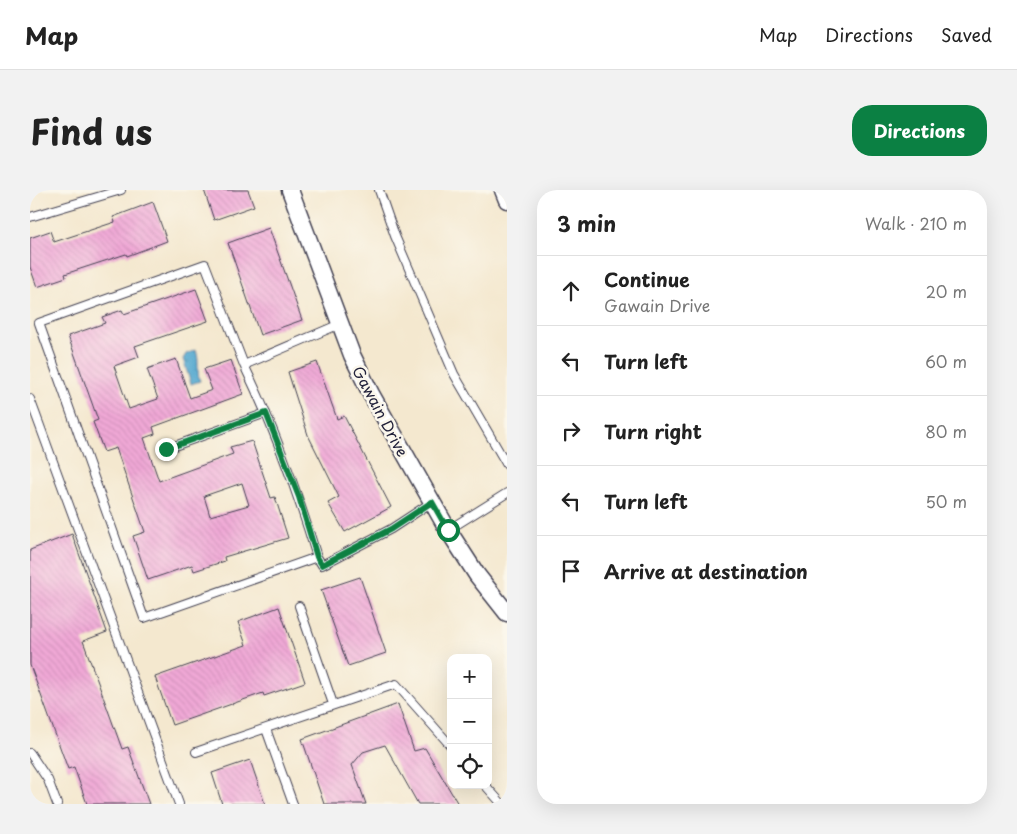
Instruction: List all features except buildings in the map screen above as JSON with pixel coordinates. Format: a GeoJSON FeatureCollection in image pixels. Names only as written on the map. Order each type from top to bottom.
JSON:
{"type":"FeatureCollection","features":[{"type":"Feature","properties":{"kind":"street","name":"Gawain Drive"},"geometry":{"type":"LineString","coordinates":[[290,190],[352,355],[371,394],[448,530],[477,575],[507,613]]}},
{"type":"Feature","properties":{"kind":"street"},"geometry":{"type":"LineString","coordinates":[[503,190],[507,200]]}},
{"type":"Feature","properties":{"kind":"lane"},"geometry":{"type":"LineString","coordinates":[[30,218],[120,190]]}},
{"type":"Feature","properties":{"kind":"lane"},"geometry":{"type":"LineString","coordinates":[[379,190],[395,236],[454,374],[507,465]]}},
{"type":"Feature","properties":{"kind":"lane"},"geometry":{"type":"LineString","coordinates":[[317,557],[144,618],[38,324],[205,264],[244,365],[266,413],[299,497],[317,557],[322,565],[391,529],[432,502]]}},
{"type":"Feature","properties":{"kind":"lane"},"geometry":{"type":"LineString","coordinates":[[244,365],[340,324]]}},
{"type":"Feature","properties":{"kind":"lane"},"geometry":{"type":"LineString","coordinates":[[30,399],[179,804]]}},
{"type":"Feature","properties":{"kind":"lane"},"geometry":{"type":"LineString","coordinates":[[166,449],[266,413]]}},
{"type":"Feature","properties":{"kind":"lane"},"geometry":{"type":"LineString","coordinates":[[448,530],[507,494]]}},
{"type":"Feature","properties":{"kind":"lane"},"geometry":{"type":"LineString","coordinates":[[299,606],[334,704]]}},
{"type":"Feature","properties":{"kind":"lane"},"geometry":{"type":"LineString","coordinates":[[196,752],[396,684],[449,744]]}},
{"type":"Feature","properties":{"kind":"lane"},"geometry":{"type":"LineString","coordinates":[[266,729],[293,804]]}},
{"type":"Feature","properties":{"kind":"lane"},"geometry":{"type":"LineString","coordinates":[[30,754],[48,780],[58,804]]}},
{"type":"Feature","properties":{"kind":"lane"},"geometry":{"type":"LineString","coordinates":[[489,789],[502,804]]}},
{"type":"Feature","properties":{"kind":"water"},"geometry":{"type":"Polygon","coordinates":[[[196,350],[200,381],[191,384],[183,359],[186,354],[196,350]]]}},
{"type":"Feature","properties":{"kind":"route"},"geometry":{"type":"LineString","coordinates":[[166,449],[266,413],[299,497],[317,557],[322,565],[391,529],[432,502],[448,530]]}}]}
